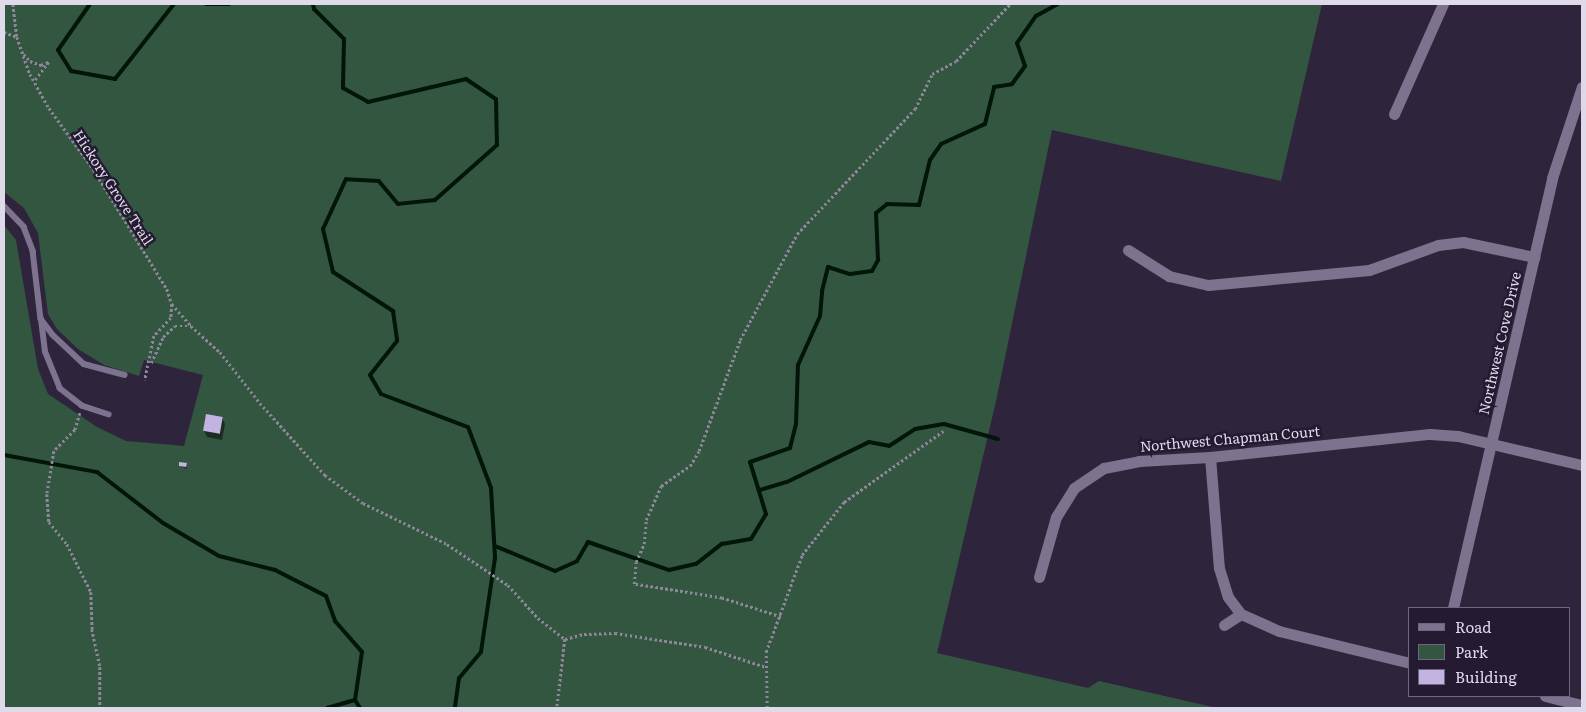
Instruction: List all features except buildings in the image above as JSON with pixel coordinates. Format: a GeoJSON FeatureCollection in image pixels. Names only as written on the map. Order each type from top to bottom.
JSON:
{"type":"FeatureCollection","features":[{"type":"Feature","properties":{"kind":"street"},"geometry":{"type":"LineString","coordinates":[[1394,114],[1443,4]]}},
{"type":"Feature","properties":{"kind":"street","name":"Northwest Cove Drive"},"geometry":{"type":"LineString","coordinates":[[1453,607],[1552,178],[1582,87]]}},
{"type":"Feature","properties":{"kind":"street"},"geometry":{"type":"LineString","coordinates":[[1128,250],[1169,276],[1208,286],[1369,270],[1438,245],[1463,242],[1534,257]]}},
{"type":"Feature","properties":{"kind":"street","name":"Northwest Chapman Court"},"geometry":{"type":"LineString","coordinates":[[1039,577],[1056,517],[1074,488],[1104,468],[1139,461],[1210,457],[1430,434],[1491,442],[1582,464]]}},
{"type":"Feature","properties":{"kind":"street"},"geometry":{"type":"LineString","coordinates":[[1210,457],[1219,568],[1228,597],[1241,614],[1279,631],[1408,663]]}},
{"type":"Feature","properties":{"kind":"street"},"geometry":{"type":"LineString","coordinates":[[1224,625],[1241,614]]}},
{"type":"Feature","properties":{"kind":"street"},"geometry":{"type":"LineString","coordinates":[[1549,697],[1582,705]]}},
{"type":"Feature","properties":{"kind":"lane"},"geometry":{"type":"LineString","coordinates":[[4,206],[24,227],[33,251],[45,352],[60,389],[82,406],[109,414]]}},
{"type":"Feature","properties":{"kind":"lane"},"geometry":{"type":"LineString","coordinates":[[41,318],[53,335],[84,364],[125,375]]}},
{"type":"Feature","properties":{"kind":"path","name":"Hickory Grove Trail"},"geometry":{"type":"LineString","coordinates":[[13,4],[17,37],[34,82],[49,108],[94,170],[167,289],[172,304],[191,326],[220,352],[260,403],[325,475],[363,503],[447,544],[508,585],[538,618],[565,639]]}},
{"type":"Feature","properties":{"kind":"path"},"geometry":{"type":"LineString","coordinates":[[781,617],[722,598],[634,584],[636,562],[644,544],[646,520],[661,486],[690,466],[699,451],[740,340],[797,234],[915,109],[932,74],[956,61],[1010,4]]}},
{"type":"Feature","properties":{"kind":"path"},"geometry":{"type":"LineString","coordinates":[[4,32],[17,37]]}},
{"type":"Feature","properties":{"kind":"path"},"geometry":{"type":"LineString","coordinates":[[23,53],[30,61],[41,64],[49,62],[34,82]]}},
{"type":"Feature","properties":{"kind":"path"},"geometry":{"type":"LineString","coordinates":[[151,363],[154,336],[171,318],[172,304]]}},
{"type":"Feature","properties":{"kind":"path"},"geometry":{"type":"LineString","coordinates":[[145,380],[164,337],[175,326],[191,326]]}},
{"type":"Feature","properties":{"kind":"path"},"geometry":{"type":"LineString","coordinates":[[82,406],[75,430],[54,452],[48,484],[49,522],[67,544],[91,592],[92,629],[100,667],[100,708]]}},
{"type":"Feature","properties":{"kind":"path"},"geometry":{"type":"LineString","coordinates":[[767,708],[766,652],[781,617],[802,555],[844,502],[943,431]]}},
{"type":"Feature","properties":{"kind":"path"},"geometry":{"type":"LineString","coordinates":[[557,708],[565,639],[584,634],[615,633],[705,647],[766,667]]}},
{"type":"Feature","properties":{"kind":"green space"},"geometry":{"type":"Polygon","coordinates":[[[4,4],[1322,4],[1281,181],[1052,130],[996,401],[937,653],[1088,688],[1099,681],[1217,708],[4,708],[4,225],[16,240],[38,369],[48,394],[97,427],[126,441],[184,446],[203,375],[144,360],[139,376],[104,365],[78,349],[57,329],[48,314],[38,233],[24,208],[4,192],[4,4]]]}},
{"type":"Feature","properties":{"kind":"waterway"},"geometry":{"type":"LineString","coordinates":[[90,4],[58,50],[71,71],[115,79],[174,4]]}},
{"type":"Feature","properties":{"kind":"waterway"},"geometry":{"type":"LineString","coordinates":[[206,4],[229,4]]}},
{"type":"Feature","properties":{"kind":"waterway"},"geometry":{"type":"LineString","coordinates":[[313,4],[314,9],[344,39],[343,88],[368,102],[466,79],[496,99],[497,145],[435,200],[398,204],[379,181],[346,179],[323,229],[333,272],[393,311],[397,341],[370,375],[381,394],[468,427],[491,488],[495,558],[481,652],[459,678],[455,708]]}},
{"type":"Feature","properties":{"kind":"waterway"},"geometry":{"type":"LineString","coordinates":[[495,546],[555,571],[577,561],[588,542],[669,570],[696,564],[722,544],[751,539],[766,514],[750,462],[790,448],[796,424],[798,365],[820,316],[822,291],[828,267],[850,274],[872,271],[878,260],[876,213],[887,204],[919,205],[930,160],[941,144],[985,124],[994,87],[1012,84],[1025,66],[1017,43],[1036,16],[1058,4]]}},
{"type":"Feature","properties":{"kind":"waterway"},"geometry":{"type":"LineString","coordinates":[[760,490],[787,482],[869,442],[889,446],[915,429],[944,424],[998,439]]}},
{"type":"Feature","properties":{"kind":"waterway"},"geometry":{"type":"LineString","coordinates":[[4,455],[97,472],[163,523],[219,556],[275,570],[326,596],[335,621],[362,652],[355,700]]}},
{"type":"Feature","properties":{"kind":"waterway"},"geometry":{"type":"LineString","coordinates":[[327,708],[355,700],[360,708]]}}]}
